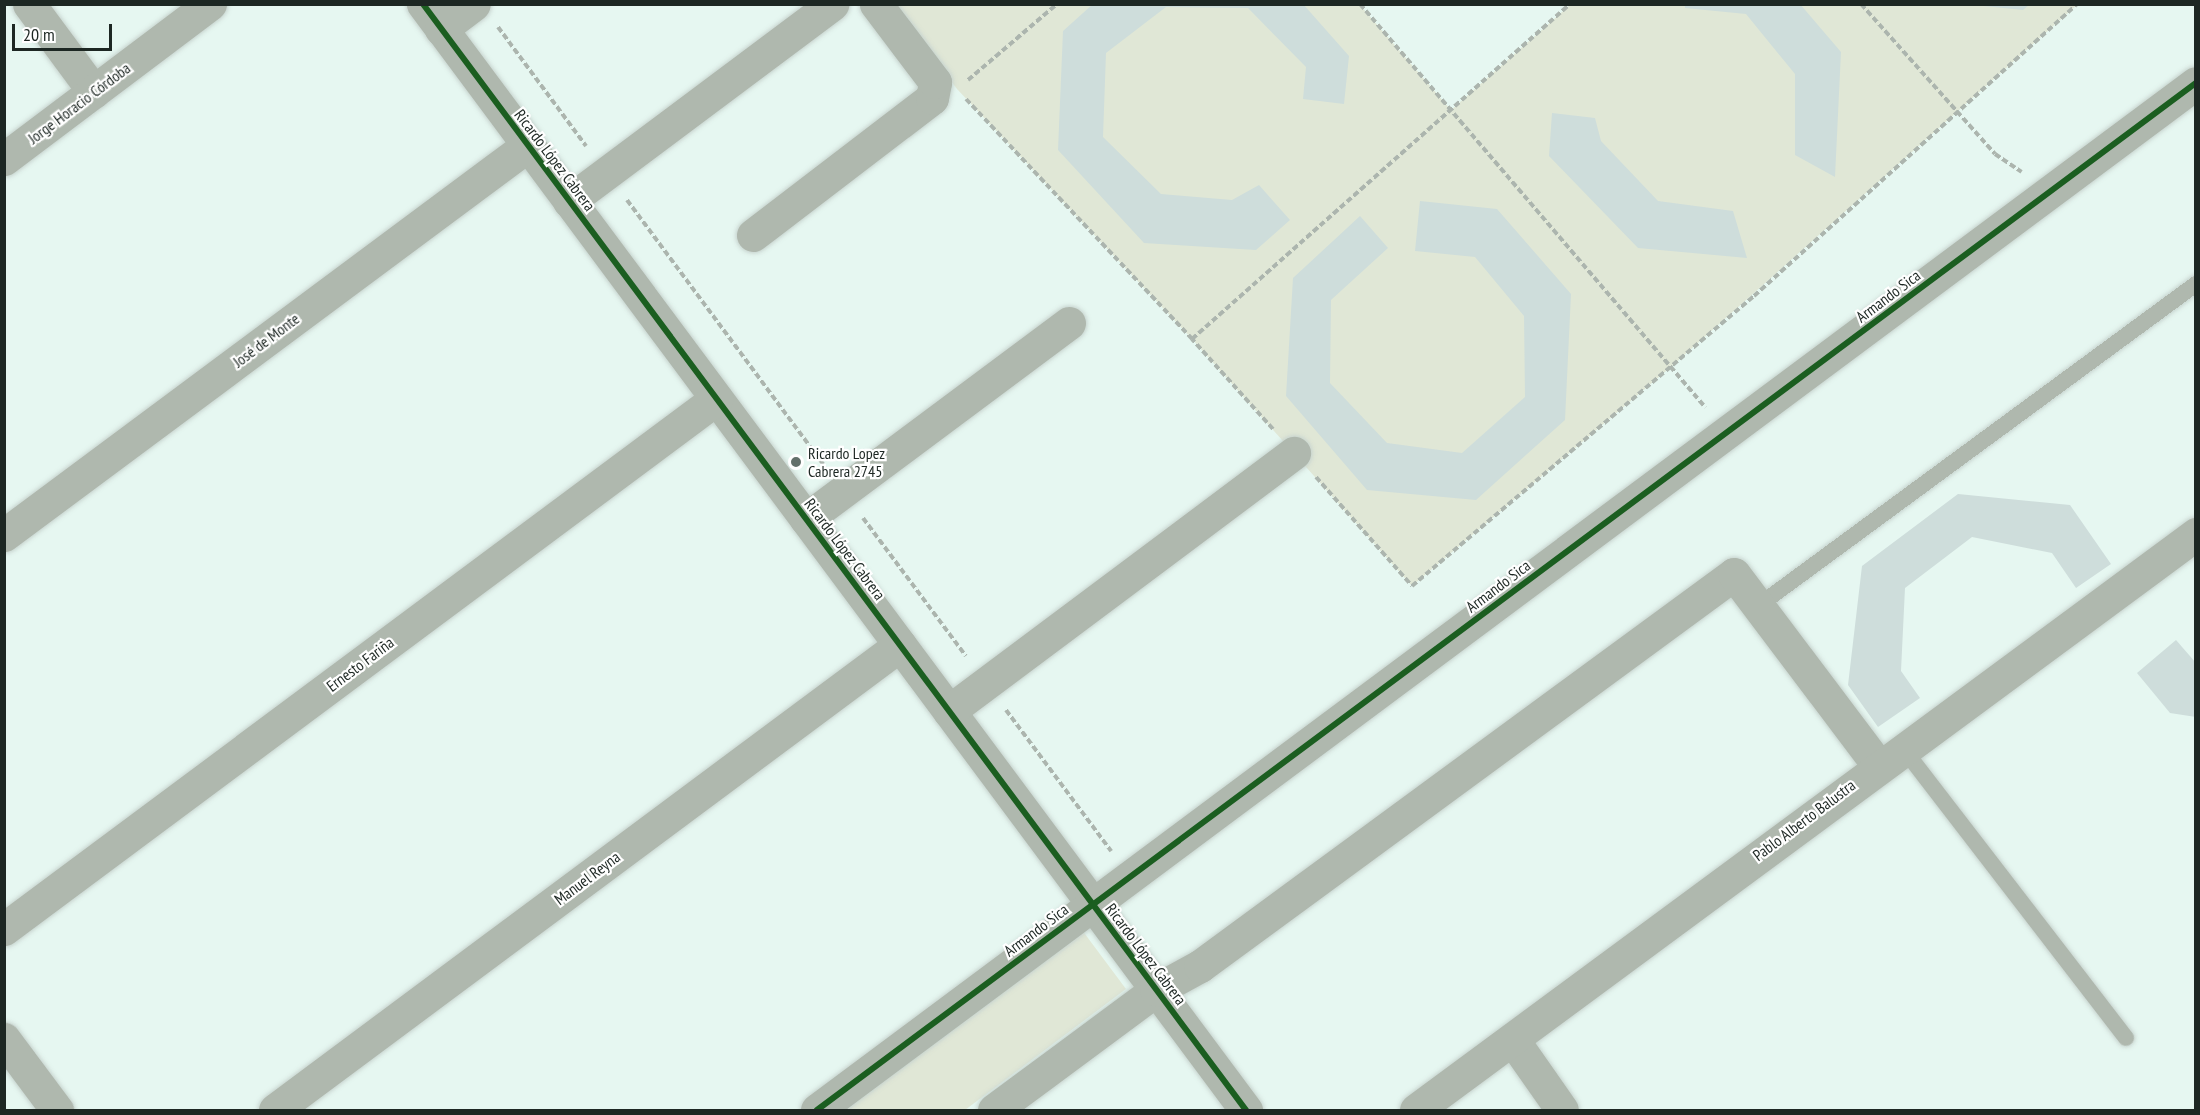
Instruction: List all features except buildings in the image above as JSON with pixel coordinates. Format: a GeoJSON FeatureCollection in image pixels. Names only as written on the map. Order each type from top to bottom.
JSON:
{"type":"FeatureCollection","features":[{"type":"Feature","properties":{"kind":"street"},"geometry":{"type":"LineString","coordinates":[[29,4],[94,92]]}},
{"type":"Feature","properties":{"kind":"street","name":"Jorge Horacio Córdoba"},"geometry":{"type":"LineString","coordinates":[[4,159],[210,4]]}},
{"type":"Feature","properties":{"kind":"street"},"geometry":{"type":"LineString","coordinates":[[569,201],[832,4]]}},
{"type":"Feature","properties":{"kind":"street"},"geometry":{"type":"LineString","coordinates":[[753,235],[932,98],[935,82],[876,4]]}},
{"type":"Feature","properties":{"kind":"street"},"geometry":{"type":"LineString","coordinates":[[432,17],[484,14]]}},
{"type":"Feature","properties":{"kind":"street","name":"Ricardo López Cabrera"},"geometry":{"type":"LineString","coordinates":[[432,17],[1246,1110]]}},
{"type":"Feature","properties":{"kind":"street","name":"Armando Sica"},"geometry":{"type":"LineString","coordinates":[[817,1110],[2196,83]]}},
{"type":"Feature","properties":{"kind":"street","name":"José de Monte"},"geometry":{"type":"LineString","coordinates":[[4,535],[527,146]]}},
{"type":"Feature","properties":{"kind":"street"},"geometry":{"type":"LineString","coordinates":[[806,519],[1069,323]]}},
{"type":"Feature","properties":{"kind":"street","name":"Ernesto Fariña"},"geometry":{"type":"LineString","coordinates":[[4,929],[716,399]]}},
{"type":"Feature","properties":{"kind":"street"},"geometry":{"type":"LineString","coordinates":[[948,711],[1294,453]]}},
{"type":"Feature","properties":{"kind":"street","name":"Pablo Alberto Balustra"},"geometry":{"type":"LineString","coordinates":[[1416,1110],[1513,1040],[1890,756],[2196,534]]}},
{"type":"Feature","properties":{"kind":"street"},"geometry":{"type":"LineString","coordinates":[[994,1110],[1156,990],[1200,966],[1734,574],[1758,606],[1890,756]]}},
{"type":"Feature","properties":{"kind":"street","name":"Manuel Reyna"},"geometry":{"type":"LineString","coordinates":[[275,1110],[900,645]]}},
{"type":"Feature","properties":{"kind":"street"},"geometry":{"type":"LineString","coordinates":[[4,1039],[57,1110]]}},
{"type":"Feature","properties":{"kind":"street"},"geometry":{"type":"LineString","coordinates":[[1513,1040],[1562,1110]]}},
{"type":"Feature","properties":{"kind":"lane"},"geometry":{"type":"LineString","coordinates":[[1758,606],[2196,284]]}},
{"type":"Feature","properties":{"kind":"lane"},"geometry":{"type":"LineString","coordinates":[[1890,756],[2126,1038]]}},
{"type":"Feature","properties":{"kind":"path"},"geometry":{"type":"LineString","coordinates":[[966,81],[1057,4]]}},
{"type":"Feature","properties":{"kind":"path"},"geometry":{"type":"LineString","coordinates":[[1360,4],[1727,433]]}},
{"type":"Feature","properties":{"kind":"path"},"geometry":{"type":"LineString","coordinates":[[1192,339],[1570,4]]}},
{"type":"Feature","properties":{"kind":"path"},"geometry":{"type":"LineString","coordinates":[[1861,4],[1995,154],[2052,191]]}},
{"type":"Feature","properties":{"kind":"path"},"geometry":{"type":"LineString","coordinates":[[957,89],[1192,339],[1412,586],[1672,366],[1958,113],[2077,4]]}},
{"type":"Feature","properties":{"kind":"path"},"geometry":{"type":"LineString","coordinates":[[484,14],[606,173],[1130,877]]}},
{"type":"Feature","properties":{"kind":"green space"},"geometry":{"type":"Polygon","coordinates":[[[894,5],[1360,5],[1451,110],[1570,5],[2077,5],[1672,366],[1412,586],[1192,339],[957,89],[894,5]]]}},
{"type":"Feature","properties":{"kind":"green space"},"geometry":{"type":"Polygon","coordinates":[[[1082,930],[1126,989],[965,1110],[843,1110],[1082,930]]]}},
{"type":"Feature","properties":{"kind":"cycle path"},"geometry":{"type":"LineString","coordinates":[[423,4],[1246,1110]]}},
{"type":"Feature","properties":{"kind":"cycle path"},"geometry":{"type":"LineString","coordinates":[[817,1110],[2196,83]]}},
{"type":"Feature","properties":{"kind":"place","name":"Ricardo Lopez Cabrera 2745"},"geometry":{"type":"Point","coordinates":[796,462]}}]}
